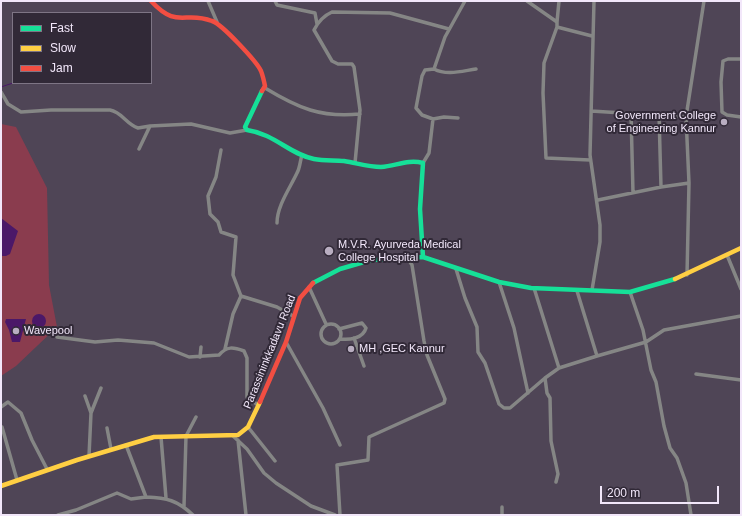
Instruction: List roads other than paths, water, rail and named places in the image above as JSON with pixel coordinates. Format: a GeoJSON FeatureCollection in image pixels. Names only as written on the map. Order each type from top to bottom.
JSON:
{"type":"FeatureCollection","features":[{"type":"Feature","properties":{"kind":"main road"},"geometry":{"type":"LineString","coordinates":[[150,1],[158,10],[168,17],[182,20],[195,18],[207,19],[217,22],[228,30],[242,50],[261,71],[265,88],[245,127],[247,130],[258,131],[273,137],[294,152],[310,158],[355,162],[374,167],[392,167],[413,159],[423,162],[420,209],[423,257]]}},
{"type":"Feature","properties":{"kind":"main road","name":"Parassininkkadavu Road"},"geometry":{"type":"LineString","coordinates":[[248,427],[286,342],[300,298],[310,287],[324,276],[355,264],[371,260],[423,257],[499,282],[534,288],[577,291],[592,290],[630,292],[652,287],[687,275],[741,248]]}},
{"type":"Feature","properties":{"kind":"main road"},"geometry":{"type":"LineString","coordinates":[[1,486],[47,469],[154,437],[233,436],[238,435],[248,427]]}},
{"type":"Feature","properties":{"kind":"street"},"geometry":{"type":"LineString","coordinates":[[208,1],[217,22]]}},
{"type":"Feature","properties":{"kind":"street"},"geometry":{"type":"LineString","coordinates":[[275,1],[277,5],[315,13],[317,24]]}},
{"type":"Feature","properties":{"kind":"street"},"geometry":{"type":"LineString","coordinates":[[434,69],[440,48],[465,1]]}},
{"type":"Feature","properties":{"kind":"street"},"geometry":{"type":"LineString","coordinates":[[527,1],[557,22]]}},
{"type":"Feature","properties":{"kind":"street"},"geometry":{"type":"LineString","coordinates":[[559,1],[557,28],[544,63],[543,93],[546,158],[590,160]]}},
{"type":"Feature","properties":{"kind":"street"},"geometry":{"type":"LineString","coordinates":[[592,290],[600,242],[598,200],[590,160],[594,1]]}},
{"type":"Feature","properties":{"kind":"street"},"geometry":{"type":"LineString","coordinates":[[687,275],[689,183],[686,117],[704,1]]}},
{"type":"Feature","properties":{"kind":"street"},"geometry":{"type":"LineString","coordinates":[[355,162],[360,100],[352,64],[338,64],[332,61],[314,30],[317,24],[326,15],[332,12],[390,13],[449,29]]}},
{"type":"Feature","properties":{"kind":"street"},"geometry":{"type":"LineString","coordinates":[[557,28],[592,36]]}},
{"type":"Feature","properties":{"kind":"street"},"geometry":{"type":"LineString","coordinates":[[741,59],[728,59],[723,61],[721,82],[722,112],[727,115],[741,117]]}},
{"type":"Feature","properties":{"kind":"street"},"geometry":{"type":"LineString","coordinates":[[458,118],[444,117],[433,119],[422,115],[416,108],[424,70],[434,69],[441,73],[449,73],[476,69]]}},
{"type":"Feature","properties":{"kind":"street"},"geometry":{"type":"LineString","coordinates":[[265,88],[307,111],[336,116],[360,114]]}},
{"type":"Feature","properties":{"kind":"street"},"geometry":{"type":"LineString","coordinates":[[1,92],[8,104],[21,112],[51,110],[110,110],[117,111],[128,122],[138,128],[191,124],[207,127],[213,131],[230,133],[247,130]]}},
{"type":"Feature","properties":{"kind":"street"},"geometry":{"type":"LineString","coordinates":[[591,111],[659,114],[686,117]]}},
{"type":"Feature","properties":{"kind":"street"},"geometry":{"type":"LineString","coordinates":[[631,113],[633,193]]}},
{"type":"Feature","properties":{"kind":"street"},"geometry":{"type":"LineString","coordinates":[[659,114],[661,187]]}},
{"type":"Feature","properties":{"kind":"street"},"geometry":{"type":"LineString","coordinates":[[423,162],[429,153],[433,119]]}},
{"type":"Feature","properties":{"kind":"street"},"geometry":{"type":"LineString","coordinates":[[139,149],[150,126]]}},
{"type":"Feature","properties":{"kind":"street"},"geometry":{"type":"LineString","coordinates":[[57,337],[95,342],[118,340],[154,343],[189,357],[219,355],[225,349],[233,314],[241,296],[233,275],[236,237],[222,232],[218,222],[210,214],[208,196],[216,177],[221,150]]}},
{"type":"Feature","properties":{"kind":"street"},"geometry":{"type":"LineString","coordinates":[[276,223],[277,216],[289,187],[298,172],[302,155]]}},
{"type":"Feature","properties":{"kind":"street"},"geometry":{"type":"LineString","coordinates":[[598,200],[661,187],[689,183]]}},
{"type":"Feature","properties":{"kind":"street"},"geometry":{"type":"LineString","coordinates":[[727,255],[741,289]]}},
{"type":"Feature","properties":{"kind":"street"},"geometry":{"type":"LineString","coordinates":[[340,515],[337,465],[368,460],[369,437],[444,403],[445,399],[427,355],[412,265],[408,259]]}},
{"type":"Feature","properties":{"kind":"street"},"geometry":{"type":"LineString","coordinates":[[456,269],[468,306],[477,327],[478,352],[485,363],[499,404],[504,408],[510,408],[559,368],[646,342],[664,330],[741,316]]}},
{"type":"Feature","properties":{"kind":"street"},"geometry":{"type":"LineString","coordinates":[[499,282],[514,328],[528,393]]}},
{"type":"Feature","properties":{"kind":"street"},"geometry":{"type":"LineString","coordinates":[[310,287],[326,324]]}},
{"type":"Feature","properties":{"kind":"street"},"geometry":{"type":"LineString","coordinates":[[534,288],[559,368]]}},
{"type":"Feature","properties":{"kind":"street"},"geometry":{"type":"LineString","coordinates":[[577,291],[597,356]]}},
{"type":"Feature","properties":{"kind":"street"},"geometry":{"type":"LineString","coordinates":[[630,292],[646,342],[651,370],[656,382],[664,426],[670,448],[677,458],[684,475],[691,515]]}},
{"type":"Feature","properties":{"kind":"street"},"geometry":{"type":"LineString","coordinates":[[241,296],[277,307],[294,316]]}},
{"type":"Feature","properties":{"kind":"street"},"geometry":{"type":"LineString","coordinates":[[326,324],[334,325],[339,329],[340,338]]}},
{"type":"Feature","properties":{"kind":"street"},"geometry":{"type":"LineString","coordinates":[[326,324],[322,330],[322,340],[332,345],[340,338],[354,338],[365,332],[365,326],[358,324],[339,329]]}},
{"type":"Feature","properties":{"kind":"street"},"geometry":{"type":"LineString","coordinates":[[354,338],[364,366]]}},
{"type":"Feature","properties":{"kind":"street"},"geometry":{"type":"LineString","coordinates":[[286,342],[323,408],[340,445]]}},
{"type":"Feature","properties":{"kind":"street"},"geometry":{"type":"LineString","coordinates":[[200,357],[201,347]]}},
{"type":"Feature","properties":{"kind":"street"},"geometry":{"type":"LineString","coordinates":[[225,349],[233,348],[244,351],[248,358],[247,397],[258,405]]}},
{"type":"Feature","properties":{"kind":"street"},"geometry":{"type":"LineString","coordinates":[[696,374],[741,380]]}},
{"type":"Feature","properties":{"kind":"street"},"geometry":{"type":"LineString","coordinates":[[545,378],[546,393],[550,398],[551,440],[558,474],[556,482]]}},
{"type":"Feature","properties":{"kind":"street"},"geometry":{"type":"LineString","coordinates":[[89,456],[91,413],[101,388]]}},
{"type":"Feature","properties":{"kind":"street"},"geometry":{"type":"LineString","coordinates":[[85,396],[91,413]]}},
{"type":"Feature","properties":{"kind":"street"},"geometry":{"type":"LineString","coordinates":[[1,406],[8,402],[21,413],[32,440],[47,469]]}},
{"type":"Feature","properties":{"kind":"street"},"geometry":{"type":"LineString","coordinates":[[184,506],[186,436],[196,417]]}},
{"type":"Feature","properties":{"kind":"street"},"geometry":{"type":"LineString","coordinates":[[2,427],[17,480]]}},
{"type":"Feature","properties":{"kind":"street"},"geometry":{"type":"LineString","coordinates":[[248,427],[275,462]]}},
{"type":"Feature","properties":{"kind":"street"},"geometry":{"type":"LineString","coordinates":[[107,428],[111,450]]}},
{"type":"Feature","properties":{"kind":"street"},"geometry":{"type":"LineString","coordinates":[[233,436],[238,440],[264,473],[276,483],[311,506],[335,515]]}},
{"type":"Feature","properties":{"kind":"street"},"geometry":{"type":"LineString","coordinates":[[161,437],[166,498]]}},
{"type":"Feature","properties":{"kind":"street"},"geometry":{"type":"LineString","coordinates":[[238,440],[246,515]]}},
{"type":"Feature","properties":{"kind":"street"},"geometry":{"type":"LineString","coordinates":[[126,445],[146,497]]}},
{"type":"Feature","properties":{"kind":"street"},"geometry":{"type":"LineString","coordinates":[[58,515],[117,493],[131,499],[146,497],[166,498],[184,506],[193,515]]}},
{"type":"Feature","properties":{"kind":"street"},"geometry":{"type":"LineString","coordinates":[[502,507],[502,515]]}},
{"type":"Feature","properties":{"kind":"waterway"},"geometry":{"type":"LineString","coordinates":[[1,87],[12,83]]}},
{"type":"Feature","properties":{"kind":"place","name":"Government College of Engineering Kannur"},"geometry":{"type":"Point","coordinates":[724,122]}},
{"type":"Feature","properties":{"kind":"place","name":"M.V.R. Ayurveda Medical College Hospital"},"geometry":{"type":"Point","coordinates":[329,251]}},
{"type":"Feature","properties":{"kind":"place","name":"Wavepool"},"geometry":{"type":"Point","coordinates":[16,331]}},
{"type":"Feature","properties":{"kind":"place","name":"MH ,GEC Kannur"},"geometry":{"type":"Point","coordinates":[351,349]}}]}
